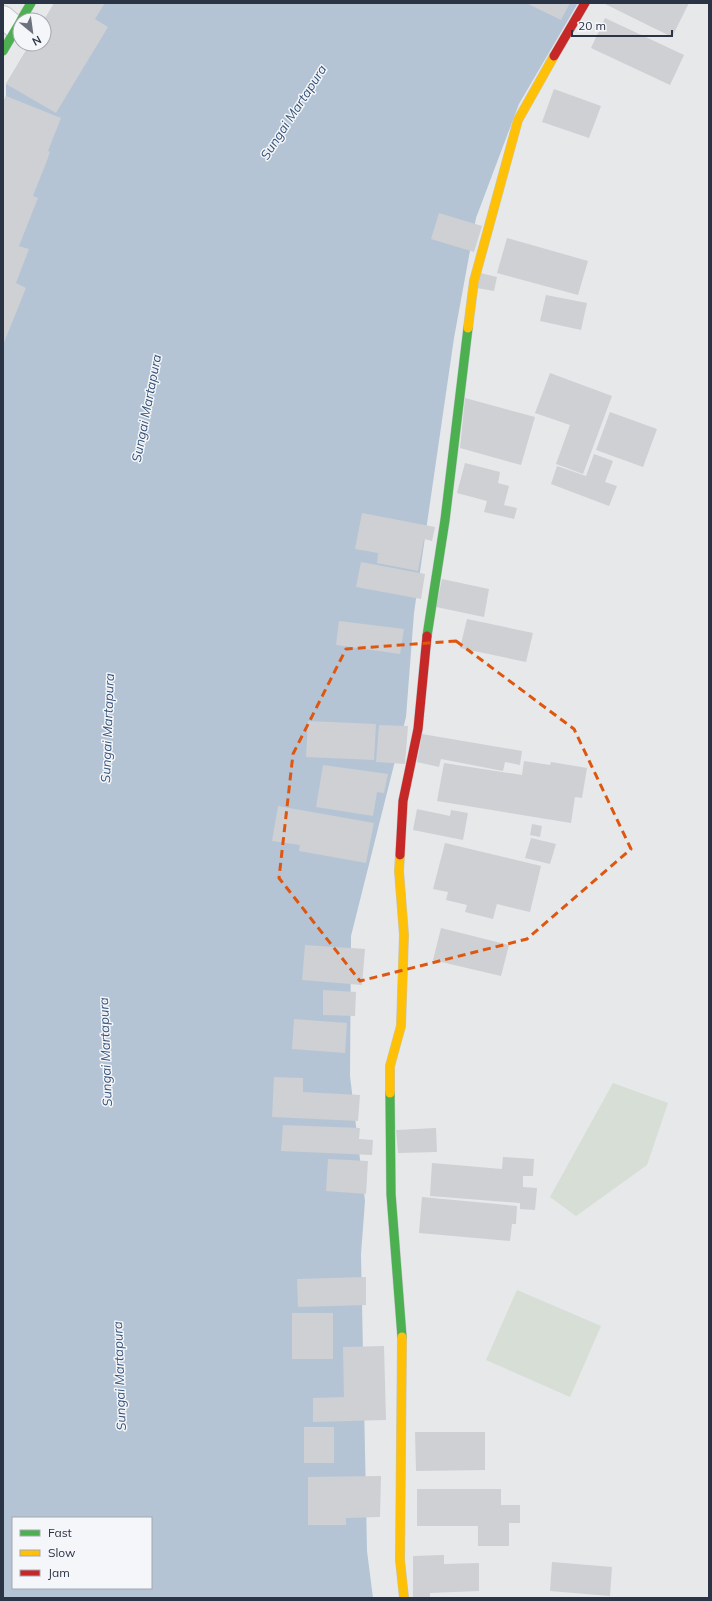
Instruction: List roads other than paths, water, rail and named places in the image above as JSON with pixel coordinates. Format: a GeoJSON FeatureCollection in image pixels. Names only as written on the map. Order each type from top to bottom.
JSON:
{"type":"FeatureCollection","features":[{"type":"Feature","properties":{"kind":"street"},"geometry":{"type":"LineString","coordinates":[[24,12],[32,3]]}},
{"type":"Feature","properties":{"kind":"street"},"geometry":{"type":"LineString","coordinates":[[404,1598],[400,1560],[402,1340],[391,1194],[390,1066],[401,1026],[404,934],[399,870],[403,801],[418,729],[430,618],[445,520],[474,281],[518,120],[585,3]]}},
{"type":"Feature","properties":{"kind":"street"},"geometry":{"type":"LineString","coordinates":[[3,51],[12,29]]}},
{"type":"Feature","properties":{"kind":"water","name":"Sungai Martapura"},"geometry":{"type":"Polygon","coordinates":[[[54,3],[578,3],[519,104],[476,218],[454,338],[414,613],[406,717],[351,936],[350,1076],[365,1201],[361,1254],[367,1551],[373,1598],[3,1598],[3,103],[6,96],[6,84],[25,52],[52,52],[52,12],[54,3]]]}}]}
